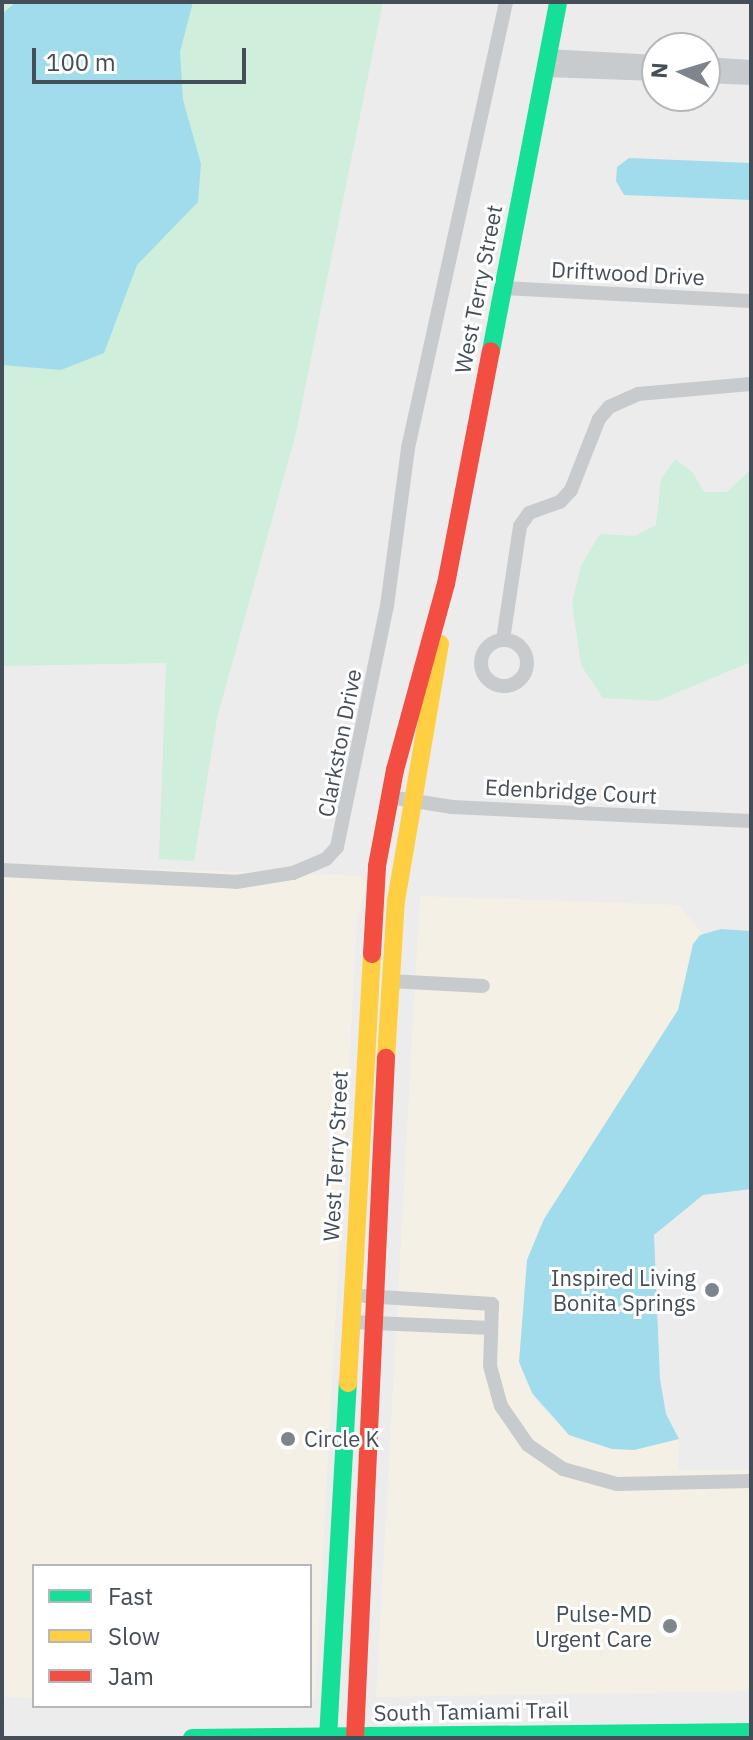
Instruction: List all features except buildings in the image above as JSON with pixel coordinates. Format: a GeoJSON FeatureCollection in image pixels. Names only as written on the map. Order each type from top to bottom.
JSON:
{"type":"FeatureCollection","features":[{"type":"Feature","properties":{"kind":"street","name":"Clarkston Drive"},"geometry":{"type":"LineString","coordinates":[[2,870],[236,882],[293,873],[326,859],[337,847],[387,606],[418,402],[506,2]]}},
{"type":"Feature","properties":{"kind":"street","name":"West Terry Street"},"geometry":{"type":"LineString","coordinates":[[328,1738],[367,979],[389,797],[446,584],[558,2]]}},
{"type":"Feature","properties":{"kind":"street"},"geometry":{"type":"LineString","coordinates":[[546,63],[641,62]]}},
{"type":"Feature","properties":{"kind":"street"},"geometry":{"type":"LineString","coordinates":[[546,63],[641,72]]}},
{"type":"Feature","properties":{"kind":"street"},"geometry":{"type":"LineString","coordinates":[[721,65],[751,67]]}},
{"type":"Feature","properties":{"kind":"street"},"geometry":{"type":"LineString","coordinates":[[721,77],[751,78]]}},
{"type":"Feature","properties":{"kind":"street","name":"Driftwood Drive"},"geometry":{"type":"LineString","coordinates":[[503,288],[751,301]]}},
{"type":"Feature","properties":{"kind":"street"},"geometry":{"type":"LineString","coordinates":[[503,640],[520,526],[529,513],[560,502],[571,490],[599,419],[609,407],[638,394],[751,384]]}},
{"type":"Feature","properties":{"kind":"street","name":"West Terry Street"},"geometry":{"type":"LineString","coordinates":[[355,1737],[389,981],[413,801],[443,626],[446,584]]}},
{"type":"Feature","properties":{"kind":"street","name":"Edenbridge Court"},"geometry":{"type":"LineString","coordinates":[[389,797],[452,807],[751,821]]}},
{"type":"Feature","properties":{"kind":"street"},"geometry":{"type":"LineString","coordinates":[[389,981],[483,986]]}},
{"type":"Feature","properties":{"kind":"street"},"geometry":{"type":"LineString","coordinates":[[352,1295],[492,1304],[490,1366],[501,1406],[528,1445],[545,1459],[599,1482],[751,1481]]}},
{"type":"Feature","properties":{"kind":"street"},"geometry":{"type":"LineString","coordinates":[[350,1322],[491,1328]]}},
{"type":"Feature","properties":{"kind":"street","name":"South Tamiami Trail"},"geometry":{"type":"LineString","coordinates":[[192,1738],[751,1732]]}},
{"type":"Feature","properties":{"kind":"shaded area"},"geometry":{"type":"Polygon","coordinates":[[[2,864],[360,876],[367,884],[357,919],[315,1698],[312,1698],[312,1564],[32,1564],[32,1698],[2,1697],[2,864]]]}},
{"type":"Feature","properties":{"kind":"shaded area"},"geometry":{"type":"Polygon","coordinates":[[[420,896],[678,905],[703,934],[693,944],[678,1010],[539,1228],[527,1260],[519,1362],[537,1403],[578,1440],[634,1450],[679,1439],[678,1470],[751,1470],[751,1691],[376,1697],[420,896]]]}},
{"type":"Feature","properties":{"kind":"green space"},"geometry":{"type":"Polygon","coordinates":[[[2,2],[383,2],[296,433],[217,718],[194,861],[159,859],[166,663],[2,666],[2,2]]]}},
{"type":"Feature","properties":{"kind":"green space"},"geometry":{"type":"Polygon","coordinates":[[[675,459],[693,473],[704,492],[727,492],[751,469],[751,662],[657,701],[603,698],[581,665],[572,603],[581,566],[600,534],[635,536],[656,525],[661,479],[675,459]]]}},
{"type":"Feature","properties":{"kind":"water"},"geometry":{"type":"Polygon","coordinates":[[[16,2],[193,2],[180,52],[183,100],[201,164],[198,202],[137,265],[104,353],[61,370],[2,365],[2,14],[16,2]]]}},
{"type":"Feature","properties":{"kind":"water"},"geometry":{"type":"Polygon","coordinates":[[[629,158],[751,163],[751,200],[624,195],[616,181],[617,167],[629,158]]]}},
{"type":"Feature","properties":{"kind":"water"},"geometry":{"type":"Polygon","coordinates":[[[721,929],[751,931],[751,1189],[703,1195],[654,1235],[660,1379],[666,1414],[679,1439],[634,1450],[612,1449],[569,1435],[532,1393],[519,1362],[527,1260],[544,1219],[678,1010],[693,944],[700,935],[721,929]]]}},
{"type":"Feature","properties":{"kind":"traffic: fast"},"geometry":{"type":"LineString","coordinates":[[491,351],[558,2]]}},
{"type":"Feature","properties":{"kind":"traffic: fast"},"geometry":{"type":"LineString","coordinates":[[328,1738],[348,1383]]}},
{"type":"Feature","properties":{"kind":"traffic: fast"},"geometry":{"type":"LineString","coordinates":[[192,1738],[751,1732]]}},
{"type":"Feature","properties":{"kind":"traffic: slow"},"geometry":{"type":"LineString","coordinates":[[386,1058],[396,901],[440,644]]}},
{"type":"Feature","properties":{"kind":"traffic: slow"},"geometry":{"type":"LineString","coordinates":[[348,1383],[372,954]]}},
{"type":"Feature","properties":{"kind":"traffic: jam"},"geometry":{"type":"LineString","coordinates":[[372,954],[377,866],[395,770],[446,584],[491,351]]}},
{"type":"Feature","properties":{"kind":"traffic: jam"},"geometry":{"type":"LineString","coordinates":[[355,1738],[386,1058]]}},
{"type":"Feature","properties":{"kind":"place","name":"Inspired Living Bonita Springs"},"geometry":{"type":"Point","coordinates":[712,1290]}},
{"type":"Feature","properties":{"kind":"place","name":"Circle K"},"geometry":{"type":"Point","coordinates":[288,1439]}},
{"type":"Feature","properties":{"kind":"place","name":"Pulse-MD Urgent Care"},"geometry":{"type":"Point","coordinates":[670,1626]}}]}
